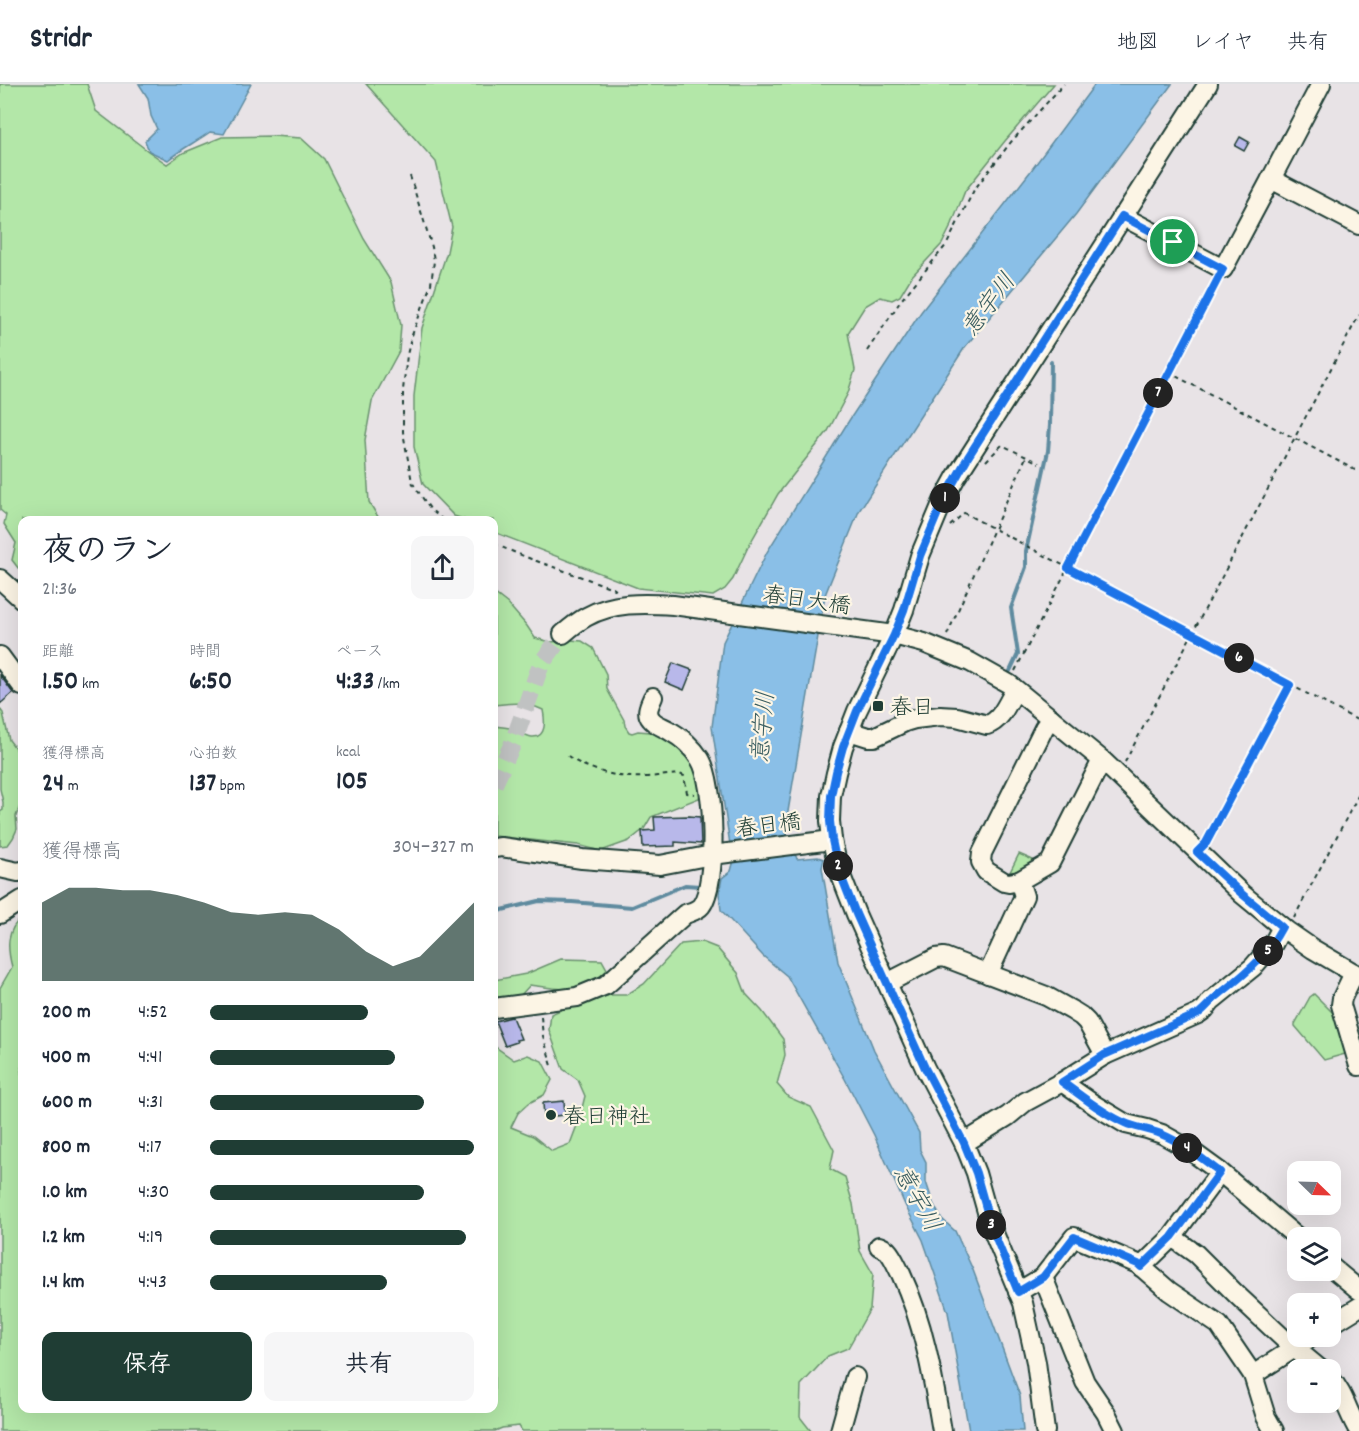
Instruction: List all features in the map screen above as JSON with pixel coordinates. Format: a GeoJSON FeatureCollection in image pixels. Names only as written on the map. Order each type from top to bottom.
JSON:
{"type":"FeatureCollection","features":[{"type":"Feature","properties":{"kind":"street"},"geometry":{"type":"LineString","coordinates":[[1045,1431],[1036,1362],[1023,1303],[991,1226],[976,1173],[964,1143],[925,1068],[856,914],[838,868],[828,841],[831,796],[849,731],[890,634],[904,610],[920,556],[943,501],[968,457],[1208,84]]}},
{"type":"Feature","properties":{"kind":"street"},"geometry":{"type":"LineString","coordinates":[[1122,216],[1223,269],[1321,84]]}},
{"type":"Feature","properties":{"kind":"street"},"geometry":{"type":"LineString","coordinates":[[1271,179],[1359,225]]}},
{"type":"Feature","properties":{"kind":"street"},"geometry":{"type":"LineString","coordinates":[[0,579],[18,595]]}},
{"type":"Feature","properties":{"kind":"street","name":"春日大橋"},"geometry":{"type":"LineString","coordinates":[[563,634],[586,617],[610,608],[620,605],[653,603],[890,634],[924,643],[980,667],[1012,687],[1102,760],[1242,894],[1313,949],[1356,974]]}},
{"type":"Feature","properties":{"kind":"street"},"geometry":{"type":"LineString","coordinates":[[0,656],[18,681]]}},
{"type":"Feature","properties":{"kind":"street"},"geometry":{"type":"LineString","coordinates":[[849,731],[862,736],[874,737],[915,719],[948,716],[991,724],[997,720],[1012,687]]}},
{"type":"Feature","properties":{"kind":"street"},"geometry":{"type":"LineString","coordinates":[[498,1008],[577,997],[606,985],[685,914],[700,908],[705,899],[715,855],[707,775],[700,759],[678,736],[651,719],[648,709],[653,698]]}},
{"type":"Feature","properties":{"kind":"street"},"geometry":{"type":"LineString","coordinates":[[1051,718],[981,857],[986,871],[1009,883],[1019,881],[1050,863],[1102,760]]}},
{"type":"Feature","properties":{"kind":"street","name":"春日橋"},"geometry":{"type":"LineString","coordinates":[[498,847],[582,859],[660,865],[715,855],[828,841]]}},
{"type":"Feature","properties":{"kind":"street"},"geometry":{"type":"LineString","coordinates":[[0,868],[18,872]]}},
{"type":"Feature","properties":{"kind":"street"},"geometry":{"type":"LineString","coordinates":[[988,974],[1024,896],[1019,881]]}},
{"type":"Feature","properties":{"kind":"street"},"geometry":{"type":"LineString","coordinates":[[0,918],[18,903]]}},
{"type":"Feature","properties":{"kind":"street"},"geometry":{"type":"LineString","coordinates":[[964,1143],[1008,1116],[1025,1102],[1104,1055],[1198,1014],[1253,967],[1285,929]]}},
{"type":"Feature","properties":{"kind":"street"},"geometry":{"type":"LineString","coordinates":[[887,983],[936,958],[944,957],[1046,996],[1081,1016],[1087,1022],[1104,1055]]}},
{"type":"Feature","properties":{"kind":"street"},"geometry":{"type":"LineString","coordinates":[[1356,974],[1342,998],[1341,1005],[1359,1066]]}},
{"type":"Feature","properties":{"kind":"street"},"geometry":{"type":"LineString","coordinates":[[1062,1082],[1126,1124],[1162,1134],[1187,1148],[1220,1172],[1287,1229]]}},
{"type":"Feature","properties":{"kind":"street"},"geometry":{"type":"LineString","coordinates":[[1141,1267],[1172,1237],[1220,1172]]}},
{"type":"Feature","properties":{"kind":"street"},"geometry":{"type":"LineString","coordinates":[[1018,1292],[1043,1277],[1074,1237],[1138,1264],[1169,1291],[1218,1325],[1253,1375],[1266,1417],[1274,1431]]}},
{"type":"Feature","properties":{"kind":"street"},"geometry":{"type":"LineString","coordinates":[[1172,1237],[1197,1254],[1237,1295],[1308,1359]]}},
{"type":"Feature","properties":{"kind":"street"},"geometry":{"type":"LineString","coordinates":[[879,1246],[887,1250],[908,1289],[924,1336],[942,1431]]}},
{"type":"Feature","properties":{"kind":"street"},"geometry":{"type":"LineString","coordinates":[[1341,1275],[1359,1290]]}},
{"type":"Feature","properties":{"kind":"street"},"geometry":{"type":"LineString","coordinates":[[1043,1277],[1085,1382],[1115,1431]]}},
{"type":"Feature","properties":{"kind":"street"},"geometry":{"type":"LineString","coordinates":[[1341,1318],[1359,1306]]}},
{"type":"Feature","properties":{"kind":"street"},"geometry":{"type":"LineString","coordinates":[[1253,1375],[1295,1348]]}},
{"type":"Feature","properties":{"kind":"street"},"geometry":{"type":"LineString","coordinates":[[840,1431],[855,1377]]}},
{"type":"Feature","properties":{"kind":"street"},"geometry":{"type":"LineString","coordinates":[[1341,1394],[1353,1423],[1359,1431]]}},
{"type":"Feature","properties":{"kind":"path"},"geometry":{"type":"LineString","coordinates":[[867,351],[902,299],[947,244],[974,190],[1011,142],[1064,84]]}},
{"type":"Feature","properties":{"kind":"path"},"geometry":{"type":"LineString","coordinates":[[410,176],[432,247],[434,261],[431,284],[407,355],[403,390],[403,432],[411,482],[430,509],[438,516]]}},
{"type":"Feature","properties":{"kind":"path"},"geometry":{"type":"LineString","coordinates":[[1012,687],[1068,568],[1223,269]]}},
{"type":"Feature","properties":{"kind":"path"},"geometry":{"type":"LineString","coordinates":[[1118,775],[1359,315]]}},
{"type":"Feature","properties":{"kind":"path"},"geometry":{"type":"LineString","coordinates":[[1168,372],[1359,472]]}},
{"type":"Feature","properties":{"kind":"path"},"geometry":{"type":"LineString","coordinates":[[968,457],[982,462],[986,461],[1002,445],[1039,463]]}},
{"type":"Feature","properties":{"kind":"path"},"geometry":{"type":"LineString","coordinates":[[940,650],[1026,457]]}},
{"type":"Feature","properties":{"kind":"path"},"geometry":{"type":"LineString","coordinates":[[933,525],[946,530],[964,513],[1359,721]]}},
{"type":"Feature","properties":{"kind":"path"},"geometry":{"type":"LineString","coordinates":[[498,546],[614,588],[617,591],[620,605]]}},
{"type":"Feature","properties":{"kind":"path"},"geometry":{"type":"LineString","coordinates":[[1197,852],[1206,843],[1290,685]]}},
{"type":"Feature","properties":{"kind":"path"},"geometry":{"type":"LineString","coordinates":[[568,756],[574,762],[593,769],[629,777],[680,774],[684,776],[687,793],[697,794],[711,802]]}},
{"type":"Feature","properties":{"kind":"path"},"geometry":{"type":"LineString","coordinates":[[1285,929],[1359,794]]}},
{"type":"Feature","properties":{"kind":"path"},"geometry":{"type":"LineString","coordinates":[[539,1003],[543,1036],[553,1069]]}},
{"type":"Feature","properties":{"kind":"green space"},"geometry":{"type":"Polygon","coordinates":[[[0,84],[87,84],[96,111],[167,164],[183,153],[222,137],[301,138],[324,159],[364,239],[391,282],[401,325],[399,351],[372,401],[365,440],[369,502],[378,516],[18,516],[18,568],[12,560],[16,543],[4,524],[6,515],[0,510],[0,84]]]}},
{"type":"Feature","properties":{"kind":"green space"},"geometry":{"type":"Polygon","coordinates":[[[366,84],[1054,84],[965,191],[942,244],[912,276],[900,296],[892,300],[880,297],[865,306],[848,333],[855,370],[848,393],[828,431],[778,494],[733,579],[725,589],[713,596],[638,588],[498,534],[498,516],[454,516],[423,484],[414,447],[414,396],[422,328],[447,252],[452,227],[436,162],[366,84]]]}},
{"type":"Feature","properties":{"kind":"green space"},"geometry":{"type":"Polygon","coordinates":[[[498,596],[508,604],[535,638],[551,642],[582,641],[593,648],[606,674],[607,689],[629,732],[663,733],[688,749],[705,779],[699,798],[651,817],[644,829],[629,841],[601,851],[578,845],[498,836],[498,727],[537,737],[543,732],[544,723],[543,710],[519,703],[498,705],[498,596]]]}},
{"type":"Feature","properties":{"kind":"green space"},"geometry":{"type":"Polygon","coordinates":[[[0,709],[9,740],[18,752],[18,811],[17,829],[13,838],[8,845],[0,846],[0,812],[3,810],[3,802],[0,789],[0,709]]]}},
{"type":"Feature","properties":{"kind":"green space"},"geometry":{"type":"Polygon","coordinates":[[[1019,854],[1040,863],[1007,878],[1019,854]]]}},
{"type":"Feature","properties":{"kind":"green space"},"geometry":{"type":"Polygon","coordinates":[[[17,922],[18,1413],[498,1413],[498,1049],[514,1060],[528,1055],[542,1061],[552,1080],[544,1095],[529,1103],[518,1113],[511,1127],[533,1136],[552,1151],[570,1144],[585,1096],[578,1080],[563,1069],[549,1030],[551,1014],[610,995],[626,995],[644,984],[681,944],[702,942],[717,948],[738,973],[746,994],[783,1039],[785,1055],[777,1084],[788,1097],[811,1107],[834,1150],[830,1169],[845,1177],[853,1204],[860,1251],[873,1274],[870,1309],[848,1348],[828,1356],[801,1385],[800,1417],[811,1431],[522,1431],[519,1426],[495,1431],[0,1431],[0,988],[12,967],[9,940],[17,922]]]}},
{"type":"Feature","properties":{"kind":"green space"},"geometry":{"type":"Polygon","coordinates":[[[561,959],[602,960],[608,971],[600,979],[582,987],[562,989],[530,985],[518,998],[498,1001],[498,979],[526,974],[561,959]]]}},
{"type":"Feature","properties":{"kind":"green space"},"geometry":{"type":"Polygon","coordinates":[[[1314,994],[1338,1018],[1348,1050],[1345,1054],[1324,1060],[1295,1026],[1310,997],[1314,994]]]}},
{"type":"Feature","properties":{"kind":"water"},"geometry":{"type":"Polygon","coordinates":[[[139,84],[251,84],[224,134],[210,132],[168,160],[149,151],[145,141],[157,129],[151,116],[148,98],[139,84]]]}},
{"type":"Feature","properties":{"kind":"water","name":"意宇川"},"geometry":{"type":"Polygon","coordinates":[[[1095,84],[1172,84],[1076,214],[965,347],[859,511],[825,595],[785,829],[797,859],[818,857],[824,859],[822,868],[838,962],[874,1050],[919,1133],[920,1150],[926,1162],[926,1182],[933,1203],[941,1218],[955,1231],[973,1270],[1020,1396],[1023,1431],[969,1431],[948,1312],[923,1240],[874,1135],[787,976],[763,956],[721,910],[719,893],[722,878],[731,871],[733,864],[712,727],[723,642],[767,552],[850,419],[921,312],[1095,84]]]}},
{"type":"Feature","properties":{"kind":"building"},"geometry":{"type":"Polygon","coordinates":[[[1240,137],[1249,142],[1244,151],[1235,146],[1240,137]]]}},
{"type":"Feature","properties":{"kind":"building"},"geometry":{"type":"Polygon","coordinates":[[[673,663],[692,670],[684,690],[665,682],[673,663]]]}},
{"type":"Feature","properties":{"kind":"building"},"geometry":{"type":"Polygon","coordinates":[[[0,675],[13,693],[0,704],[0,675]]]}},
{"type":"Feature","properties":{"kind":"building"},"geometry":{"type":"Polygon","coordinates":[[[654,817],[700,817],[701,844],[675,842],[675,846],[643,847],[642,831],[655,830],[654,817]]]}},
{"type":"Feature","properties":{"kind":"building"},"geometry":{"type":"Polygon","coordinates":[[[512,1017],[521,1039],[505,1046],[498,1028],[498,1020],[512,1017]]]}},
{"type":"Feature","properties":{"kind":"building","name":"春日神社"},"geometry":{"type":"Polygon","coordinates":[[[564,1101],[565,1115],[544,1117],[543,1103],[564,1101]]]}},
{"type":"Feature","properties":{"kind":"waterway"},"geometry":{"type":"LineString","coordinates":[[1010,671],[1018,654],[1011,608],[1026,567],[1026,551],[1048,451],[1051,362]]}},
{"type":"Feature","properties":{"kind":"waterway"},"geometry":{"type":"LineString","coordinates":[[498,911],[539,901],[632,907],[685,885],[700,886]]}},
{"type":"Feature","properties":{"kind":"tunnel"},"geometry":{"type":"LineString","coordinates":[[498,775],[513,743],[541,664],[563,634]]}},
{"type":"Feature","properties":{"kind":"place","name":"春日"},"geometry":{"type":"Point","coordinates":[878,706]}},
{"type":"Feature","properties":{"kind":"place","name":"春日神社"},"geometry":{"type":"Point","coordinates":[551,1115]}},
{"type":"Feature","properties":{"kind":"route"},"geometry":{"type":"LineString","coordinates":[[1122,216],[1173,242],[1223,269],[1068,568],[1290,685],[1206,843],[1197,852],[1282,927],[1264,956],[1198,1014],[1104,1055],[1062,1082],[1126,1124],[1162,1134],[1187,1148],[1220,1172],[1172,1237],[1141,1267],[1074,1237],[1043,1277],[1018,1292],[991,1226],[976,1173],[964,1143],[925,1068],[856,914],[838,868],[830,821],[831,796],[843,747],[857,711],[894,635],[920,556],[943,501],[968,457],[1122,216]]}}]}
